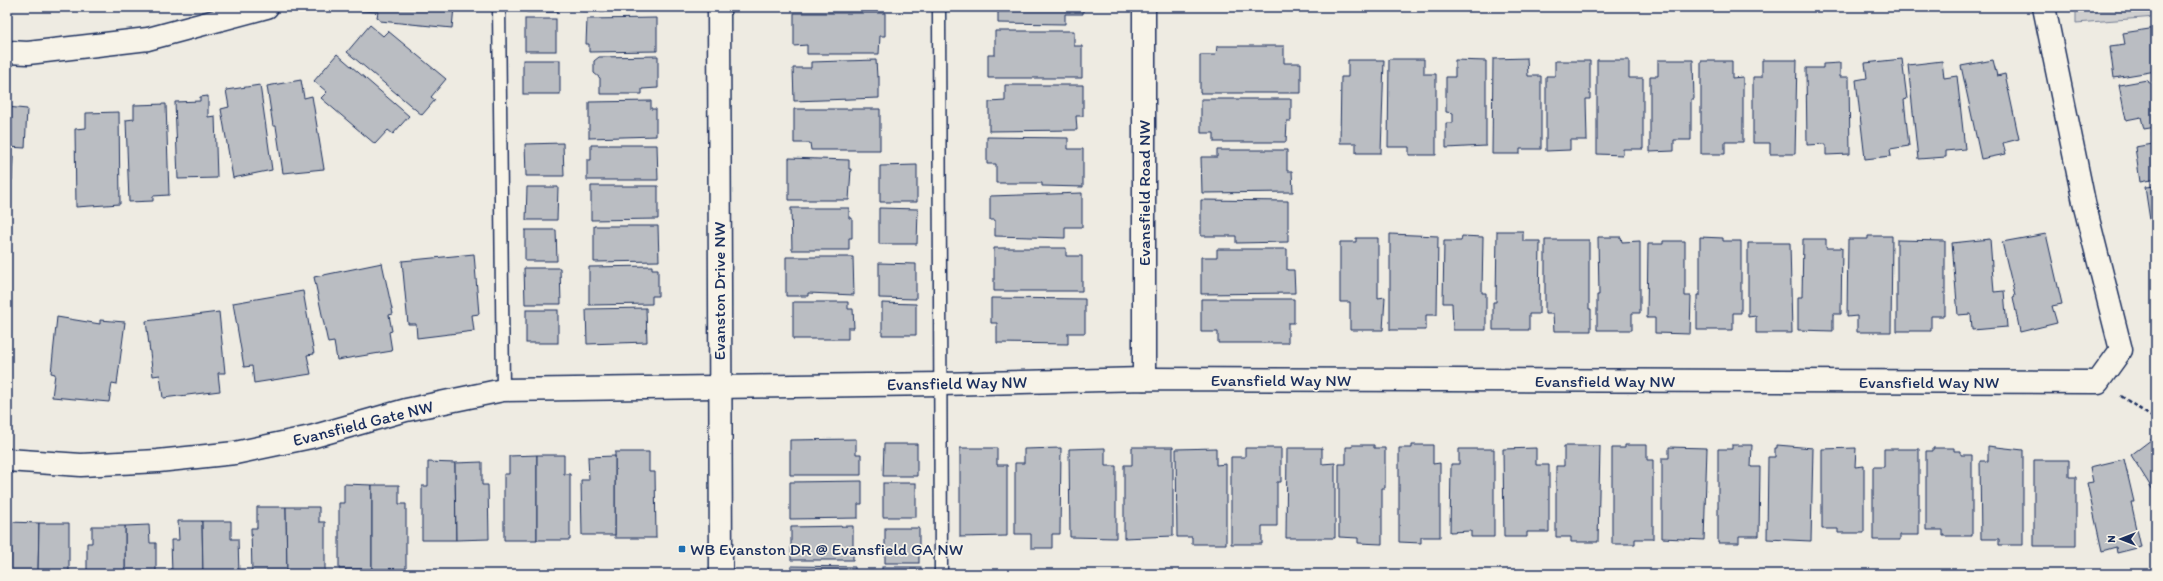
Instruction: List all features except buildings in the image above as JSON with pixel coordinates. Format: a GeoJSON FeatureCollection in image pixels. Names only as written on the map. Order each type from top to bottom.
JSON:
{"type":"FeatureCollection","features":[{"type":"Feature","properties":{"kind":"street"},"geometry":{"type":"LineString","coordinates":[[7,52],[28,53],[148,39],[267,7]]}},
{"type":"Feature","properties":{"kind":"street","name":"Evanston Drive NW"},"geometry":{"type":"LineString","coordinates":[[719,7],[721,574]]}},
{"type":"Feature","properties":{"kind":"street","name":"Evansfield Road NW"},"geometry":{"type":"LineString","coordinates":[[1144,7],[1144,379]]}},
{"type":"Feature","properties":{"kind":"street"},"geometry":{"type":"LineString","coordinates":[[2044,7],[2085,207],[2121,350],[2098,382]]}},
{"type":"Feature","properties":{"kind":"street","name":"Evansfield Way NW"},"geometry":{"type":"LineString","coordinates":[[720,386],[941,384],[1144,379],[2098,382]]}},
{"type":"Feature","properties":{"kind":"street","name":"Evansfield Gate NW"},"geometry":{"type":"LineString","coordinates":[[7,460],[81,465],[158,461],[235,453],[311,437],[406,410],[502,390],[720,386]]}},
{"type":"Feature","properties":{"kind":"lane"},"geometry":{"type":"LineString","coordinates":[[499,7],[502,390]]}},
{"type":"Feature","properties":{"kind":"lane"},"geometry":{"type":"LineString","coordinates":[[939,7],[941,574]]}},
{"type":"Feature","properties":{"kind":"path"},"geometry":{"type":"LineString","coordinates":[[2098,382],[2140,407],[2156,420]]}},
{"type":"Feature","properties":{"kind":"shaded area"},"geometry":{"type":"Polygon","coordinates":[[[2076,7],[2156,7],[2156,17],[2076,23],[2076,7]]]}},
{"type":"Feature","properties":{"kind":"place","name":"WB Evanston DR @ Evansfield GA NW"},"geometry":{"type":"Point","coordinates":[682,549]}}]}
